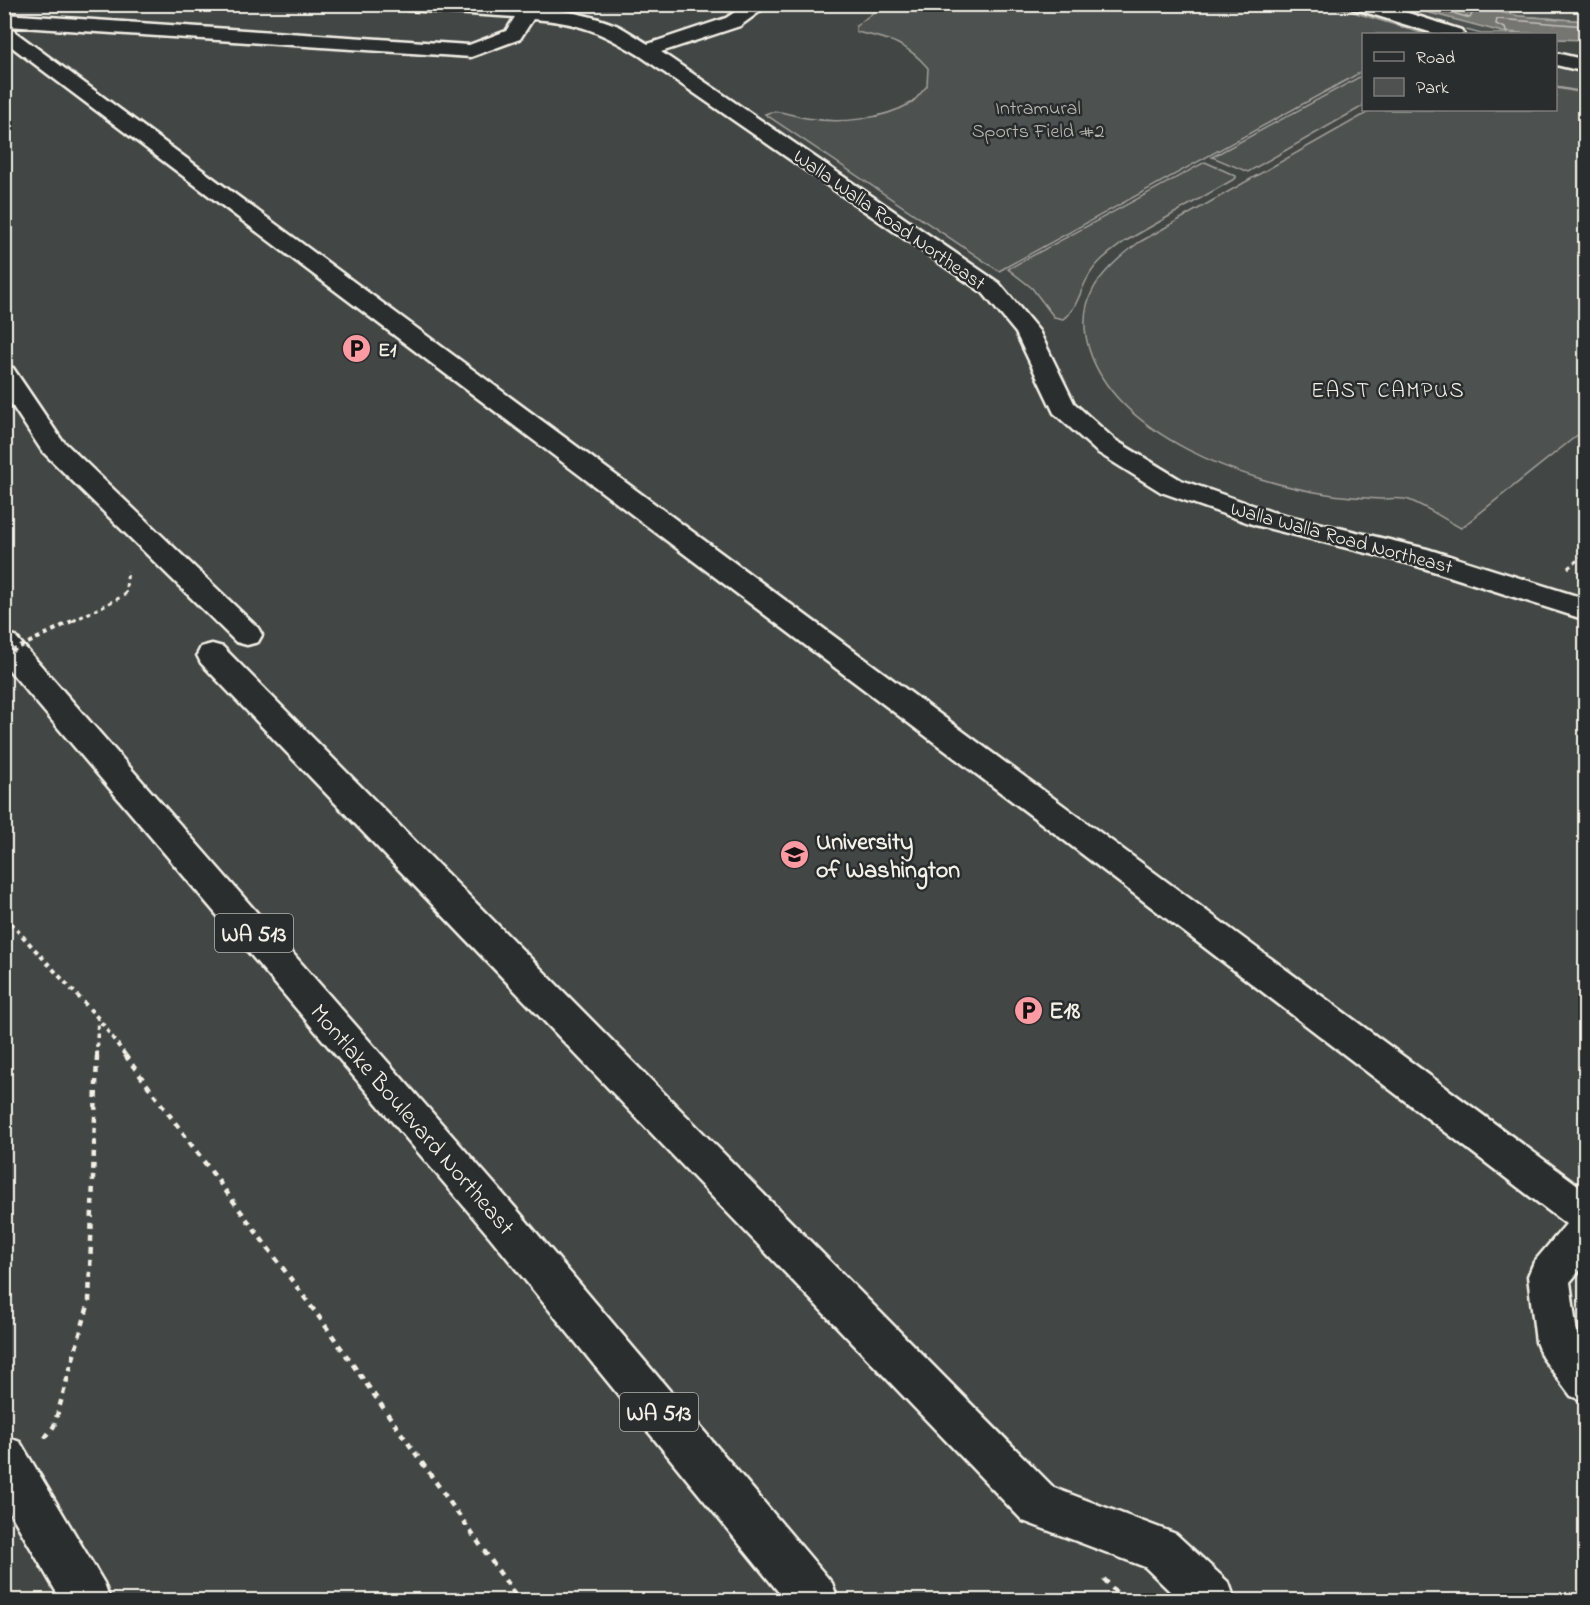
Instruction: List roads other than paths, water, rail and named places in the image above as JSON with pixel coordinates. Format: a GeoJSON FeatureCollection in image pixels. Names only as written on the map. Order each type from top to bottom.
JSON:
{"type":"FeatureCollection","features":[{"type":"Feature","properties":{"kind":"main road","name":"Walla Walla Road Northeast"},"geometry":{"type":"LineString","coordinates":[[408,4],[564,15],[594,23],[646,51],[991,288],[1027,331],[1063,407],[1106,446],[1171,486],[1265,519],[1417,556],[1586,610]]}},
{"type":"Feature","properties":{"kind":"main road"},"geometry":{"type":"LineString","coordinates":[[646,51],[733,22],[761,4]]}},
{"type":"Feature","properties":{"kind":"main road"},"geometry":{"type":"LineString","coordinates":[[1359,4],[1451,33]]}},
{"type":"Feature","properties":{"kind":"main road"},"geometry":{"type":"LineString","coordinates":[[4,20],[471,51],[513,35],[528,12]]}},
{"type":"Feature","properties":{"kind":"main road"},"geometry":{"type":"LineString","coordinates":[[4,31],[1010,781],[1586,1215]]}},
{"type":"Feature","properties":{"kind":"main road"},"geometry":{"type":"LineString","coordinates":[[1557,59],[1586,66]]}},
{"type":"Feature","properties":{"kind":"main road"},"geometry":{"type":"LineString","coordinates":[[4,373],[51,445],[247,635]]}},
{"type":"Feature","properties":{"kind":"main road","name":"Montlake Boulevard Northeast"},"geometry":{"type":"LineString","coordinates":[[4,643],[504,1224],[815,1600]]}},
{"type":"Feature","properties":{"kind":"main road"},"geometry":{"type":"LineString","coordinates":[[212,655],[1039,1505],[1160,1550],[1212,1600]]}},
{"type":"Feature","properties":{"kind":"main road"},"geometry":{"type":"LineString","coordinates":[[1586,1231],[1549,1276],[1557,1342],[1586,1381]]}},
{"type":"Feature","properties":{"kind":"main road"},"geometry":{"type":"LineString","coordinates":[[4,1458],[87,1600]]}},
{"type":"Feature","properties":{"kind":"water"},"geometry":{"type":"Polygon","coordinates":[[[1400,5],[1464,5],[1519,16],[1585,21],[1585,40],[1557,39],[1557,33],[1502,32],[1400,5]]]}},
{"type":"Feature","properties":{"kind":"place","name":"E1"},"geometry":{"type":"Point","coordinates":[357,349]}},
{"type":"Feature","properties":{"kind":"place","name":"University of Washington"},"geometry":{"type":"Point","coordinates":[795,855]}},
{"type":"Feature","properties":{"kind":"place","name":"E18"},"geometry":{"type":"Point","coordinates":[1028,1010]}},
{"type":"Feature","properties":{"kind":"district","name":"EAST CAMPUS"},"geometry":{"type":"Point","coordinates":[1388,389]}},
{"type":"Feature","properties":{"kind":"park label","name":"Intramural Sports Field #2"},"geometry":{"type":"Point","coordinates":[1038,118]}}]}
